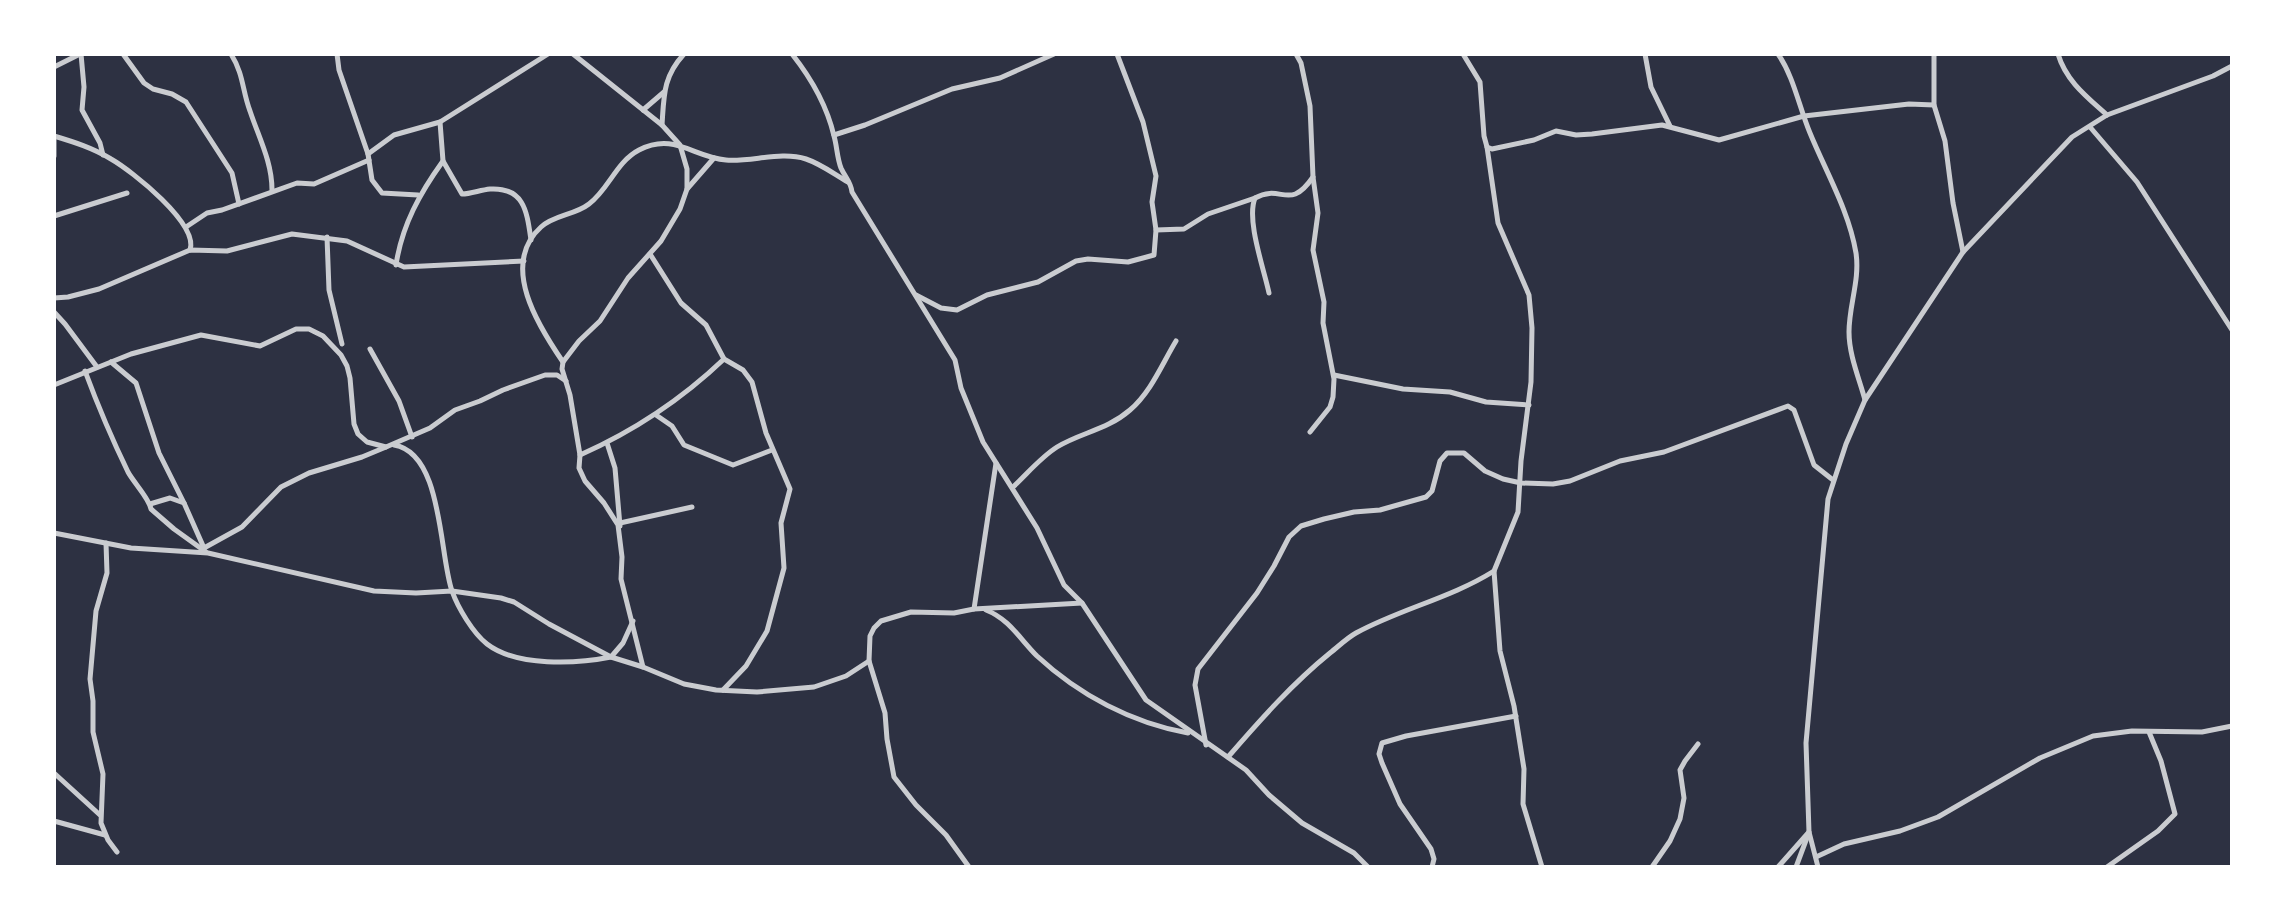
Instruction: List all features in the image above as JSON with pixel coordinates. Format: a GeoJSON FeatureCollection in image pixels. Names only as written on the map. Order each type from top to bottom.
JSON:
{"type":"FeatureCollection","features":[{"type":"Feature","properties":{"kind":"street"},"geometry":{"type":"LineString","coordinates":[[54,67],[81,54],[84,87],[82,110],[100,143],[103,155]]}},
{"type":"Feature","properties":{"kind":"street"},"geometry":{"type":"LineString","coordinates":[[123,54],[144,83],[186,102],[232,173],[239,204]]}},
{"type":"Feature","properties":{"kind":"street"},"geometry":{"type":"LineString","coordinates":[[231,54],[240,67],[249,109],[272,178],[272,190]]}},
{"type":"Feature","properties":{"kind":"street"},"geometry":{"type":"LineString","coordinates":[[337,54],[339,71],[369,157],[372,180],[382,193],[418,195]]}},
{"type":"Feature","properties":{"kind":"street"},"geometry":{"type":"LineString","coordinates":[[186,227],[207,213],[239,204],[272,190],[297,183],[314,184],[369,157],[394,135],[440,122],[548,54]]}},
{"type":"Feature","properties":{"kind":"street"},"geometry":{"type":"LineString","coordinates":[[573,54],[662,125],[680,145],[687,169],[687,189]]}},
{"type":"Feature","properties":{"kind":"street"},"geometry":{"type":"LineString","coordinates":[[662,125],[664,92],[673,66],[684,54]]}},
{"type":"Feature","properties":{"kind":"street"},"geometry":{"type":"LineString","coordinates":[[792,54],[807,74],[820,99],[852,192],[955,360],[956,375],[983,442],[1037,528],[1064,585],[1082,603],[1146,700],[1206,745],[1246,770],[1302,823],[1354,853],[1368,867]]}},
{"type":"Feature","properties":{"kind":"street"},"geometry":{"type":"LineString","coordinates":[[834,135],[952,89],[1000,78],[1054,54]]}},
{"type":"Feature","properties":{"kind":"street"},"geometry":{"type":"LineString","coordinates":[[914,293],[941,308],[957,310],[987,295],[1038,282],[1076,261],[1088,259],[1128,262],[1152,256],[1156,250],[1152,202],[1156,176],[1143,122],[1117,54]]}},
{"type":"Feature","properties":{"kind":"street"},"geometry":{"type":"LineString","coordinates":[[1296,54],[1304,73],[1310,106],[1313,177],[1318,213],[1313,250],[1324,302],[1324,332],[1334,375],[1333,397],[1329,407],[1310,432]]}},
{"type":"Feature","properties":{"kind":"street"},"geometry":{"type":"LineString","coordinates":[[1463,54],[1480,82],[1484,136],[1500,230],[1529,295],[1532,341],[1529,405],[1522,450],[1518,512],[1494,571],[1498,640],[1516,716],[1524,769],[1523,804],[1542,867]]}},
{"type":"Feature","properties":{"kind":"street"},"geometry":{"type":"LineString","coordinates":[[1645,54],[1651,87],[1670,126]]}},
{"type":"Feature","properties":{"kind":"street"},"geometry":{"type":"LineString","coordinates":[[1778,54],[1845,215],[1855,252],[1856,279],[1849,332],[1853,361],[1865,400]]}},
{"type":"Feature","properties":{"kind":"street"},"geometry":{"type":"LineString","coordinates":[[1934,54],[1934,105],[1945,141],[1962,253]]}},
{"type":"Feature","properties":{"kind":"street"},"geometry":{"type":"LineString","coordinates":[[2058,54],[2076,87],[2108,115]]}},
{"type":"Feature","properties":{"kind":"street"},"geometry":{"type":"LineString","coordinates":[[1818,867],[1809,832],[1805,743],[1825,526],[1833,480],[1865,400],[1962,253],[2072,137],[2108,115],[2232,66]]}},
{"type":"Feature","properties":{"kind":"street"},"geometry":{"type":"LineString","coordinates":[[643,110],[664,92]]}},
{"type":"Feature","properties":{"kind":"street"},"geometry":{"type":"LineString","coordinates":[[1487,148],[1497,149],[1524,143],[1556,131],[1584,135],[1670,126],[1719,140],[1804,116],[1909,104],[1934,105]]}},
{"type":"Feature","properties":{"kind":"street"},"geometry":{"type":"LineString","coordinates":[[440,122],[443,160],[462,194],[493,189],[515,194],[524,206],[531,240]]}},
{"type":"Feature","properties":{"kind":"street"},"geometry":{"type":"LineString","coordinates":[[2090,127],[2137,183],[2232,330]]}},
{"type":"Feature","properties":{"kind":"street"},"geometry":{"type":"LineString","coordinates":[[54,156],[54,137],[103,155],[142,182],[186,227],[192,241],[190,250]]}},
{"type":"Feature","properties":{"kind":"street"},"geometry":{"type":"LineString","coordinates":[[563,362],[531,309],[524,285],[524,261],[531,240],[542,225],[590,204],[631,155],[653,144],[664,142],[714,158],[735,160],[792,156],[805,159],[851,183]]}},
{"type":"Feature","properties":{"kind":"street"},"geometry":{"type":"LineString","coordinates":[[620,534],[618,525],[585,481],[579,468],[580,455],[562,369],[563,362],[579,341],[600,321],[628,278],[671,226],[687,189],[714,158]]}},
{"type":"Feature","properties":{"kind":"street"},"geometry":{"type":"LineString","coordinates":[[396,265],[399,247],[418,195],[443,160]]}},
{"type":"Feature","properties":{"kind":"street"},"geometry":{"type":"LineString","coordinates":[[1156,230],[1184,229],[1208,214],[1267,193],[1297,195],[1313,177]]}},
{"type":"Feature","properties":{"kind":"street"},"geometry":{"type":"LineString","coordinates":[[54,216],[127,193]]}},
{"type":"Feature","properties":{"kind":"street"},"geometry":{"type":"LineString","coordinates":[[1255,198],[1253,221],[1269,293]]}},
{"type":"Feature","properties":{"kind":"street"},"geometry":{"type":"LineString","coordinates":[[54,298],[99,289],[190,250],[226,251],[292,234],[327,237],[353,243],[404,267],[524,261]]}},
{"type":"Feature","properties":{"kind":"street"},"geometry":{"type":"LineString","coordinates":[[327,237],[329,290],[342,344]]}},
{"type":"Feature","properties":{"kind":"street"},"geometry":{"type":"LineString","coordinates":[[650,254],[681,303],[706,325],[724,359],[744,370],[752,382],[772,450],[790,489],[781,523],[784,552],[781,583],[765,635],[746,666],[723,690]]}},
{"type":"Feature","properties":{"kind":"street"},"geometry":{"type":"LineString","coordinates":[[54,312],[97,368]]}},
{"type":"Feature","properties":{"kind":"street"},"geometry":{"type":"LineString","coordinates":[[54,384],[154,347],[201,335],[260,346],[296,330],[309,329],[323,336],[341,355],[347,366],[353,398],[354,424],[358,434],[367,442],[386,447]]}},
{"type":"Feature","properties":{"kind":"street"},"geometry":{"type":"LineString","coordinates":[[1013,487],[1049,452],[1101,429],[1129,411],[1148,389],[1176,341]]}},
{"type":"Feature","properties":{"kind":"street"},"geometry":{"type":"LineString","coordinates":[[370,349],[400,401],[412,437]]}},
{"type":"Feature","properties":{"kind":"street"},"geometry":{"type":"LineString","coordinates":[[580,455],[656,415],[701,381],[724,359]]}},
{"type":"Feature","properties":{"kind":"street"},"geometry":{"type":"LineString","coordinates":[[111,362],[136,383],[159,453],[204,550]]}},
{"type":"Feature","properties":{"kind":"street"},"geometry":{"type":"LineString","coordinates":[[85,371],[136,487],[162,520],[204,550]]}},
{"type":"Feature","properties":{"kind":"street"},"geometry":{"type":"LineString","coordinates":[[204,550],[242,527],[276,492],[309,473],[362,457],[412,437],[456,410],[503,390],[545,375],[557,375],[566,381]]}},
{"type":"Feature","properties":{"kind":"street"},"geometry":{"type":"LineString","coordinates":[[1334,375],[1404,389],[1450,392],[1486,402],[1529,405]]}},
{"type":"Feature","properties":{"kind":"street"},"geometry":{"type":"LineString","coordinates":[[1206,745],[1195,685],[1198,669],[1208,653],[1241,616],[1274,566],[1284,543],[1296,530],[1324,519],[1353,512],[1380,510],[1426,497],[1432,491],[1440,461],[1450,451],[1464,453],[1491,475],[1521,483],[1553,484],[1570,481],[1620,461],[1664,452],[1788,406],[1794,410],[1814,466],[1833,480]]}},
{"type":"Feature","properties":{"kind":"street"},"geometry":{"type":"LineString","coordinates":[[656,415],[672,426],[684,446],[733,465],[772,450]]}},
{"type":"Feature","properties":{"kind":"street"},"geometry":{"type":"LineString","coordinates":[[607,443],[615,468],[621,579],[634,621],[643,667]]}},
{"type":"Feature","properties":{"kind":"street"},"geometry":{"type":"LineString","coordinates":[[393,445],[412,452],[429,483],[439,519],[452,591],[485,643],[496,650],[519,657],[586,662],[611,657],[623,643],[634,621]]}},
{"type":"Feature","properties":{"kind":"street"},"geometry":{"type":"LineString","coordinates":[[974,609],[996,462]]}},
{"type":"Feature","properties":{"kind":"street"},"geometry":{"type":"LineString","coordinates":[[150,504],[170,498],[184,503]]}},
{"type":"Feature","properties":{"kind":"street"},"geometry":{"type":"LineString","coordinates":[[620,523],[692,507]]}},
{"type":"Feature","properties":{"kind":"street"},"geometry":{"type":"LineString","coordinates":[[54,533],[162,551],[204,550],[374,591],[452,591],[514,602],[611,657],[684,684],[757,692],[814,687],[846,676],[869,660]]}},
{"type":"Feature","properties":{"kind":"street"},"geometry":{"type":"LineString","coordinates":[[106,542],[107,573],[96,611],[90,666],[93,732],[103,774],[100,815],[103,831],[117,852]]}},
{"type":"Feature","properties":{"kind":"street"},"geometry":{"type":"LineString","coordinates":[[1228,757],[1300,679],[1353,635],[1410,608],[1472,585],[1494,571]]}},
{"type":"Feature","properties":{"kind":"street"},"geometry":{"type":"LineString","coordinates":[[969,867],[946,835],[909,798],[894,777],[885,713],[869,660],[870,636],[881,621],[911,612],[954,613],[983,608],[1082,603]]}},
{"type":"Feature","properties":{"kind":"street"},"geometry":{"type":"LineString","coordinates":[[983,608],[1005,620],[1039,657],[1091,697],[1137,719],[1191,734]]}},
{"type":"Feature","properties":{"kind":"street"},"geometry":{"type":"LineString","coordinates":[[1432,867],[1432,849],[1400,804],[1382,763],[1379,754],[1382,743],[1406,736],[1516,716]]}},
{"type":"Feature","properties":{"kind":"street"},"geometry":{"type":"LineString","coordinates":[[1816,857],[1844,844],[1900,831],[1938,817],[2040,758],[2093,736],[2132,731],[2202,732],[2232,726]]}},
{"type":"Feature","properties":{"kind":"street"},"geometry":{"type":"LineString","coordinates":[[2107,867],[2158,831],[2175,814],[2161,761],[2149,732]]}},
{"type":"Feature","properties":{"kind":"street"},"geometry":{"type":"LineString","coordinates":[[1652,867],[1681,819],[1684,798],[1680,770],[1698,744]]}},
{"type":"Feature","properties":{"kind":"street"},"geometry":{"type":"LineString","coordinates":[[54,772],[100,815]]}},
{"type":"Feature","properties":{"kind":"street"},"geometry":{"type":"LineString","coordinates":[[54,821],[108,835]]}},
{"type":"Feature","properties":{"kind":"street"},"geometry":{"type":"LineString","coordinates":[[1778,867],[1809,832]]}},
{"type":"Feature","properties":{"kind":"street"},"geometry":{"type":"LineString","coordinates":[[1796,867],[1809,832]]}}]}
